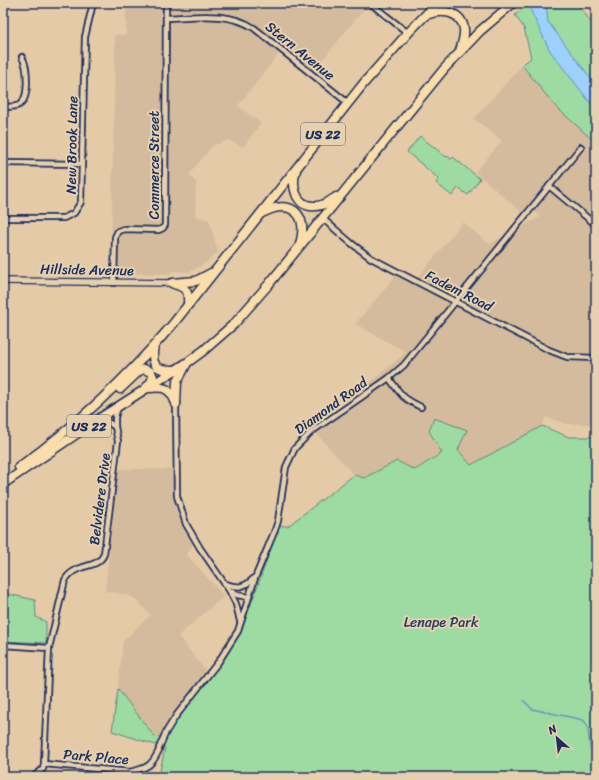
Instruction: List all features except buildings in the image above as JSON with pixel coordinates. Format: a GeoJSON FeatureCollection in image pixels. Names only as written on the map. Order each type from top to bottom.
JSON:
{"type":"FeatureCollection","features":[{"type":"Feature","properties":{"kind":"highway","name":"US 22"},"geometry":{"type":"LineString","coordinates":[[3,478],[35,455],[91,409],[118,384],[155,345],[348,103],[408,33],[437,3]]}},
{"type":"Feature","properties":{"kind":"highway","name":"US 22"},"geometry":{"type":"LineString","coordinates":[[3,484],[100,418],[188,362],[221,335],[246,311],[300,247],[437,77],[491,21],[513,3]]}},
{"type":"Feature","properties":{"kind":"highway"},"geometry":{"type":"LineString","coordinates":[[424,16],[444,11],[458,17],[462,22],[464,30],[464,38],[460,52]]}},
{"type":"Feature","properties":{"kind":"highway"},"geometry":{"type":"LineString","coordinates":[[297,167],[294,180],[294,190],[300,200],[305,204],[315,206],[323,205],[343,192]]}},
{"type":"Feature","properties":{"kind":"highway"},"geometry":{"type":"LineString","coordinates":[[260,214],[271,208],[279,206],[288,208],[295,212],[303,226],[300,247]]}},
{"type":"Feature","properties":{"kind":"highway"},"geometry":{"type":"LineString","coordinates":[[172,283],[196,280],[215,270]]}},
{"type":"Feature","properties":{"kind":"highway"},"geometry":{"type":"LineString","coordinates":[[172,283],[183,287],[186,290],[188,304]]}},
{"type":"Feature","properties":{"kind":"highway"},"geometry":{"type":"LineString","coordinates":[[155,345],[153,357],[157,366],[165,370],[176,370]]}},
{"type":"Feature","properties":{"kind":"highway"},"geometry":{"type":"LineString","coordinates":[[176,404],[177,382],[188,362]]}},
{"type":"Feature","properties":{"kind":"highway"},"geometry":{"type":"LineString","coordinates":[[91,409],[110,397],[139,371],[146,369],[153,377],[145,390]]}},
{"type":"Feature","properties":{"kind":"highway"},"geometry":{"type":"LineString","coordinates":[[145,390],[160,387],[165,388],[172,394],[176,404]]}},
{"type":"Feature","properties":{"kind":"street","name":"New Brook Lane"},"geometry":{"type":"LineString","coordinates":[[3,218],[64,218],[74,213],[81,202],[85,37],[94,3]]}},
{"type":"Feature","properties":{"kind":"street","name":"Commerce Street"},"geometry":{"type":"LineString","coordinates":[[114,283],[115,237],[118,231],[124,229],[159,230],[165,225],[166,3]]}},
{"type":"Feature","properties":{"kind":"street"},"geometry":{"type":"LineString","coordinates":[[370,3],[408,33]]}},
{"type":"Feature","properties":{"kind":"street","name":"Stern Avenue"},"geometry":{"type":"LineString","coordinates":[[166,18],[222,17],[244,22],[255,29],[348,103]]}},
{"type":"Feature","properties":{"kind":"street"},"geometry":{"type":"LineString","coordinates":[[3,106],[13,107],[19,105],[24,100],[26,94],[26,66],[22,57]]}},
{"type":"Feature","properties":{"kind":"street","name":"Diamond Road"},"geometry":{"type":"LineString","coordinates":[[159,749],[166,732],[176,716],[229,647],[238,631],[255,578],[278,521],[284,473],[288,460],[295,448],[311,432],[389,378],[404,365],[581,147]]}},
{"type":"Feature","properties":{"kind":"street"},"geometry":{"type":"LineString","coordinates":[[3,163],[82,164]]}},
{"type":"Feature","properties":{"kind":"street"},"geometry":{"type":"LineString","coordinates":[[549,186],[596,225]]}},
{"type":"Feature","properties":{"kind":"street","name":"Fadem Road"},"geometry":{"type":"LineString","coordinates":[[322,218],[371,258],[455,302],[549,350],[567,357],[596,358]]}},
{"type":"Feature","properties":{"kind":"street","name":"Hillside Avenue"},"geometry":{"type":"LineString","coordinates":[[3,281],[172,283]]}},
{"type":"Feature","properties":{"kind":"street"},"geometry":{"type":"LineString","coordinates":[[389,378],[400,395],[421,407]]}},
{"type":"Feature","properties":{"kind":"street"},"geometry":{"type":"LineString","coordinates":[[176,404],[177,496],[186,524],[203,552],[226,584],[236,604],[240,623]]}},
{"type":"Feature","properties":{"kind":"street","name":"Belvidere Drive"},"geometry":{"type":"LineString","coordinates":[[63,592],[67,576],[76,569],[98,562],[102,559],[104,554],[118,442],[115,417],[118,407]]}},
{"type":"Feature","properties":{"kind":"street"},"geometry":{"type":"LineString","coordinates":[[100,418],[115,427]]}},
{"type":"Feature","properties":{"kind":"street"},"geometry":{"type":"LineString","coordinates":[[226,584],[238,587],[255,578]]}},
{"type":"Feature","properties":{"kind":"street"},"geometry":{"type":"LineString","coordinates":[[229,590],[237,595],[248,598]]}},
{"type":"Feature","properties":{"kind":"street","name":"Park Place"},"geometry":{"type":"LineString","coordinates":[[33,777],[43,769],[44,764],[49,648],[63,592]]}},
{"type":"Feature","properties":{"kind":"street"},"geometry":{"type":"LineString","coordinates":[[3,645],[49,648]]}},
{"type":"Feature","properties":{"kind":"street","name":"Park Place"},"geometry":{"type":"LineString","coordinates":[[44,764],[68,765],[130,772],[141,770],[150,766],[159,749]]}},
{"type":"Feature","properties":{"kind":"shaded area"},"geometry":{"type":"Polygon","coordinates":[[[126,3],[369,3],[311,74],[281,51],[238,106],[261,123],[243,147],[228,140],[212,146],[189,175],[196,182],[195,216],[209,220],[218,252],[207,262],[190,272],[171,271],[171,274],[111,273],[115,35],[126,35],[126,3]]]}},
{"type":"Feature","properties":{"kind":"shaded area"},"geometry":{"type":"Polygon","coordinates":[[[522,65],[555,106],[596,143],[596,424],[566,424],[546,417],[542,426],[471,465],[457,450],[429,431],[442,453],[415,470],[397,461],[364,478],[354,475],[314,431],[406,352],[355,324],[398,273],[414,282],[463,222],[489,244],[540,217],[532,209],[526,216],[475,172],[502,141],[474,119],[522,65]]]}},
{"type":"Feature","properties":{"kind":"shaded area"},"geometry":{"type":"Polygon","coordinates":[[[118,469],[178,469],[179,493],[196,538],[187,555],[224,596],[178,636],[210,676],[170,728],[165,738],[154,736],[118,689],[123,641],[150,615],[135,599],[128,595],[105,591],[118,469]]]}},
{"type":"Feature","properties":{"kind":"green space"},"geometry":{"type":"Polygon","coordinates":[[[531,3],[577,3],[596,29],[596,143],[555,106],[522,65],[531,58],[524,28],[515,15],[531,3]]]}},
{"type":"Feature","properties":{"kind":"green space"},"geometry":{"type":"Polygon","coordinates":[[[420,136],[446,157],[447,156],[451,159],[453,157],[480,179],[468,195],[458,188],[452,196],[436,183],[439,179],[407,152],[420,136]]]}},
{"type":"Feature","properties":{"kind":"green space","name":"Lenape Park"},"geometry":{"type":"Polygon","coordinates":[[[434,418],[467,430],[458,450],[471,465],[542,426],[569,437],[596,437],[596,777],[148,777],[160,771],[165,748],[112,731],[118,689],[154,736],[165,738],[170,728],[210,676],[241,632],[279,526],[288,526],[354,475],[364,478],[397,461],[415,470],[442,453],[429,431],[434,418]]]}},
{"type":"Feature","properties":{"kind":"green space"},"geometry":{"type":"Polygon","coordinates":[[[3,593],[35,600],[36,617],[46,622],[46,643],[3,641],[3,593]]]}},
{"type":"Feature","properties":{"kind":"water"},"geometry":{"type":"Polygon","coordinates":[[[531,3],[546,3],[548,22],[596,85],[596,110],[550,51],[528,5],[531,3]]]}},
{"type":"Feature","properties":{"kind":"waterway"},"geometry":{"type":"LineString","coordinates":[[524,701],[532,709],[584,721],[588,728],[591,750],[596,759]]}}]}
